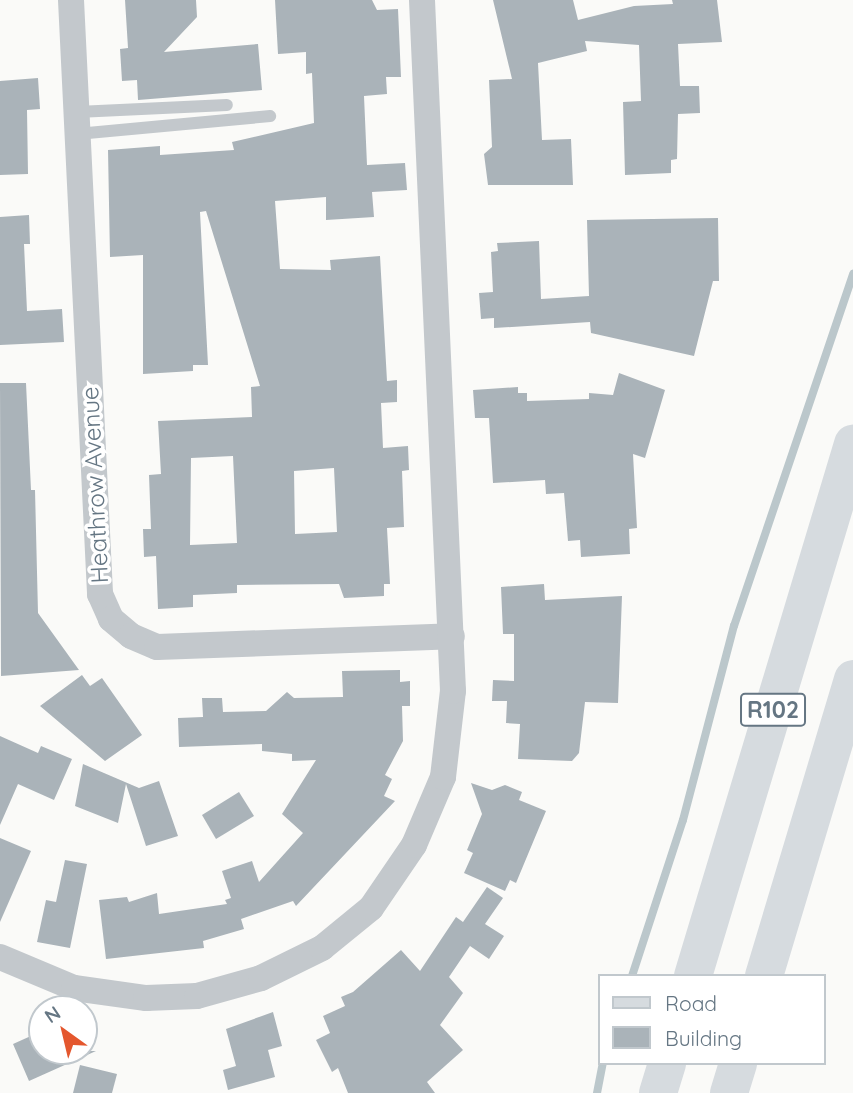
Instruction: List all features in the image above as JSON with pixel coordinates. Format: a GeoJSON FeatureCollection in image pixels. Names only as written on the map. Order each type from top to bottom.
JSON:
{"type":"FeatureCollection","features":[{"type":"Feature","properties":{"kind":"main road","name":"R102"},"geometry":{"type":"LineString","coordinates":[[694,974],[853,444]]}},
{"type":"Feature","properties":{"kind":"main road","name":"R102"},"geometry":{"type":"LineString","coordinates":[[765,974],[853,679]]}},
{"type":"Feature","properties":{"kind":"main road"},"geometry":{"type":"LineString","coordinates":[[658,1093],[666,1065]]}},
{"type":"Feature","properties":{"kind":"main road"},"geometry":{"type":"LineString","coordinates":[[729,1093],[737,1065]]}},
{"type":"Feature","properties":{"kind":"street","name":"Heathrow Avenue"},"geometry":{"type":"LineString","coordinates":[[71,0],[100,594],[111,619],[131,636],[157,647],[452,636]]}},
{"type":"Feature","properties":{"kind":"street"},"geometry":{"type":"LineString","coordinates":[[0,957],[74,988],[146,998],[197,996],[261,978],[322,948],[371,908],[414,845],[443,777],[453,691],[422,0]]}},
{"type":"Feature","properties":{"kind":"lane"},"geometry":{"type":"LineString","coordinates":[[77,123],[227,105]]}},
{"type":"Feature","properties":{"kind":"lane"},"geometry":{"type":"LineString","coordinates":[[77,123],[270,116]]}},
{"type":"Feature","properties":{"kind":"building"},"geometry":{"type":"Polygon","coordinates":[[[125,0],[196,0],[197,17],[164,52],[258,44],[262,90],[138,100],[137,80],[122,81],[120,49],[128,48],[125,0]]]}},
{"type":"Feature","properties":{"kind":"building"},"geometry":{"type":"Polygon","coordinates":[[[275,0],[372,0],[377,10],[398,9],[401,77],[386,77],[387,94],[364,96],[367,165],[405,163],[407,190],[372,192],[374,217],[326,220],[326,197],[275,201],[280,269],[331,270],[330,260],[380,256],[387,381],[397,380],[397,402],[381,403],[383,448],[408,446],[409,470],[402,471],[404,527],[387,528],[390,584],[384,584],[384,596],[344,598],[339,584],[237,585],[237,593],[193,595],[193,607],[158,609],[156,556],[144,557],[143,529],[151,529],[149,475],[161,474],[158,421],[252,417],[251,387],[260,386],[206,211],[200,212],[208,365],[193,365],[193,371],[143,374],[143,255],[110,257],[108,150],[160,146],[160,155],[234,150],[232,142],[314,123],[312,73],[306,74],[306,52],[278,54],[275,0]],[[233,456],[191,458],[190,545],[237,543],[233,456]],[[334,468],[294,471],[295,534],[337,532],[334,468]]]}},
{"type":"Feature","properties":{"kind":"building"},"geometry":{"type":"Polygon","coordinates":[[[493,0],[573,0],[578,20],[634,6],[673,4],[672,0],[717,0],[722,42],[678,44],[680,86],[699,86],[700,113],[678,114],[677,159],[671,160],[671,173],[625,175],[623,102],[641,101],[639,45],[585,41],[587,51],[538,63],[542,140],[571,139],[573,185],[488,185],[484,154],[492,147],[489,80],[512,79],[493,0]]]}},
{"type":"Feature","properties":{"kind":"building"},"geometry":{"type":"Polygon","coordinates":[[[38,78],[40,109],[27,110],[28,174],[0,175],[0,81],[38,78]]]}},
{"type":"Feature","properties":{"kind":"building"},"geometry":{"type":"Polygon","coordinates":[[[29,215],[30,244],[24,244],[27,311],[62,309],[64,342],[0,345],[0,217],[29,215]]]}},
{"type":"Feature","properties":{"kind":"building"},"geometry":{"type":"Polygon","coordinates":[[[718,218],[719,281],[713,281],[694,356],[591,333],[590,322],[494,328],[494,318],[481,319],[479,293],[493,292],[491,252],[498,251],[497,243],[539,241],[541,299],[589,296],[587,220],[718,218]]]}},
{"type":"Feature","properties":{"kind":"building"},"geometry":{"type":"Polygon","coordinates":[[[619,373],[665,390],[645,458],[633,454],[637,528],[629,529],[630,554],[581,557],[580,540],[568,541],[564,493],[546,494],[545,480],[493,483],[489,418],[475,418],[473,390],[518,387],[518,393],[527,393],[527,401],[589,399],[589,393],[613,395],[619,373]]]}},
{"type":"Feature","properties":{"kind":"building"},"geometry":{"type":"Polygon","coordinates":[[[0,383],[26,383],[31,490],[35,490],[38,613],[79,670],[1,676],[0,383]]]}},
{"type":"Feature","properties":{"kind":"building"},"geometry":{"type":"Polygon","coordinates":[[[544,584],[545,600],[622,596],[618,703],[585,702],[579,753],[572,761],[518,759],[520,724],[506,723],[507,701],[492,701],[493,680],[514,681],[514,634],[503,634],[501,587],[544,584]]]}},
{"type":"Feature","properties":{"kind":"building"},"geometry":{"type":"Polygon","coordinates":[[[400,670],[400,682],[410,681],[410,706],[402,706],[403,741],[385,775],[392,779],[384,796],[395,801],[296,906],[293,901],[241,919],[244,929],[203,941],[204,948],[106,959],[99,900],[127,897],[129,902],[157,893],[159,914],[227,904],[225,900],[231,898],[222,871],[252,861],[259,882],[303,833],[282,814],[316,760],[292,761],[292,754],[262,751],[262,744],[179,747],[178,718],[203,717],[202,698],[222,698],[223,712],[266,711],[287,692],[294,698],[343,697],[342,671],[400,670]]]}},
{"type":"Feature","properties":{"kind":"building"},"geometry":{"type":"Polygon","coordinates":[[[82,675],[90,686],[102,678],[142,735],[105,761],[40,706],[82,675]]]}},
{"type":"Feature","properties":{"kind":"building"},"geometry":{"type":"Polygon","coordinates":[[[0,736],[38,753],[41,746],[72,759],[54,800],[18,784],[0,825],[0,736]]]}},
{"type":"Feature","properties":{"kind":"building"},"geometry":{"type":"Polygon","coordinates":[[[83,764],[139,788],[159,781],[178,836],[146,846],[126,784],[118,823],[75,806],[83,764]]]}},
{"type":"Feature","properties":{"kind":"building"},"geometry":{"type":"Polygon","coordinates":[[[471,783],[492,790],[505,785],[522,792],[519,800],[546,811],[516,883],[510,880],[505,891],[464,873],[473,853],[467,850],[482,814],[471,783]]]}},
{"type":"Feature","properties":{"kind":"building"},"geometry":{"type":"Polygon","coordinates":[[[239,792],[254,816],[216,839],[202,815],[239,792]]]}},
{"type":"Feature","properties":{"kind":"building"},"geometry":{"type":"Polygon","coordinates":[[[0,838],[31,851],[0,922],[0,838]]]}},
{"type":"Feature","properties":{"kind":"building"},"geometry":{"type":"Polygon","coordinates":[[[65,860],[87,864],[70,948],[37,942],[46,900],[56,902],[65,860]]]}},
{"type":"Feature","properties":{"kind":"building"},"geometry":{"type":"Polygon","coordinates":[[[487,887],[503,898],[485,924],[504,936],[489,959],[470,946],[449,977],[463,993],[440,1025],[463,1050],[427,1082],[435,1093],[348,1093],[338,1068],[332,1072],[316,1040],[330,1033],[323,1016],[345,1006],[341,997],[353,992],[401,950],[420,971],[456,917],[463,922],[487,887]]]}},
{"type":"Feature","properties":{"kind":"building"},"geometry":{"type":"Polygon","coordinates":[[[273,1012],[282,1046],[268,1050],[275,1077],[228,1090],[223,1070],[236,1066],[226,1029],[273,1012]]]}},
{"type":"Feature","properties":{"kind":"building"},"geometry":{"type":"Polygon","coordinates":[[[28,1037],[28,1065],[65,1065],[29,1081],[13,1044],[28,1037]]]}},
{"type":"Feature","properties":{"kind":"building"},"geometry":{"type":"Polygon","coordinates":[[[80,1065],[117,1074],[112,1093],[73,1093],[80,1065]]]}},
{"type":"Feature","properties":{"kind":"waterway"},"geometry":{"type":"LineString","coordinates":[[633,974],[683,820],[734,626],[853,274]]}},
{"type":"Feature","properties":{"kind":"waterway"},"geometry":{"type":"LineString","coordinates":[[597,1093],[603,1065]]}}]}
